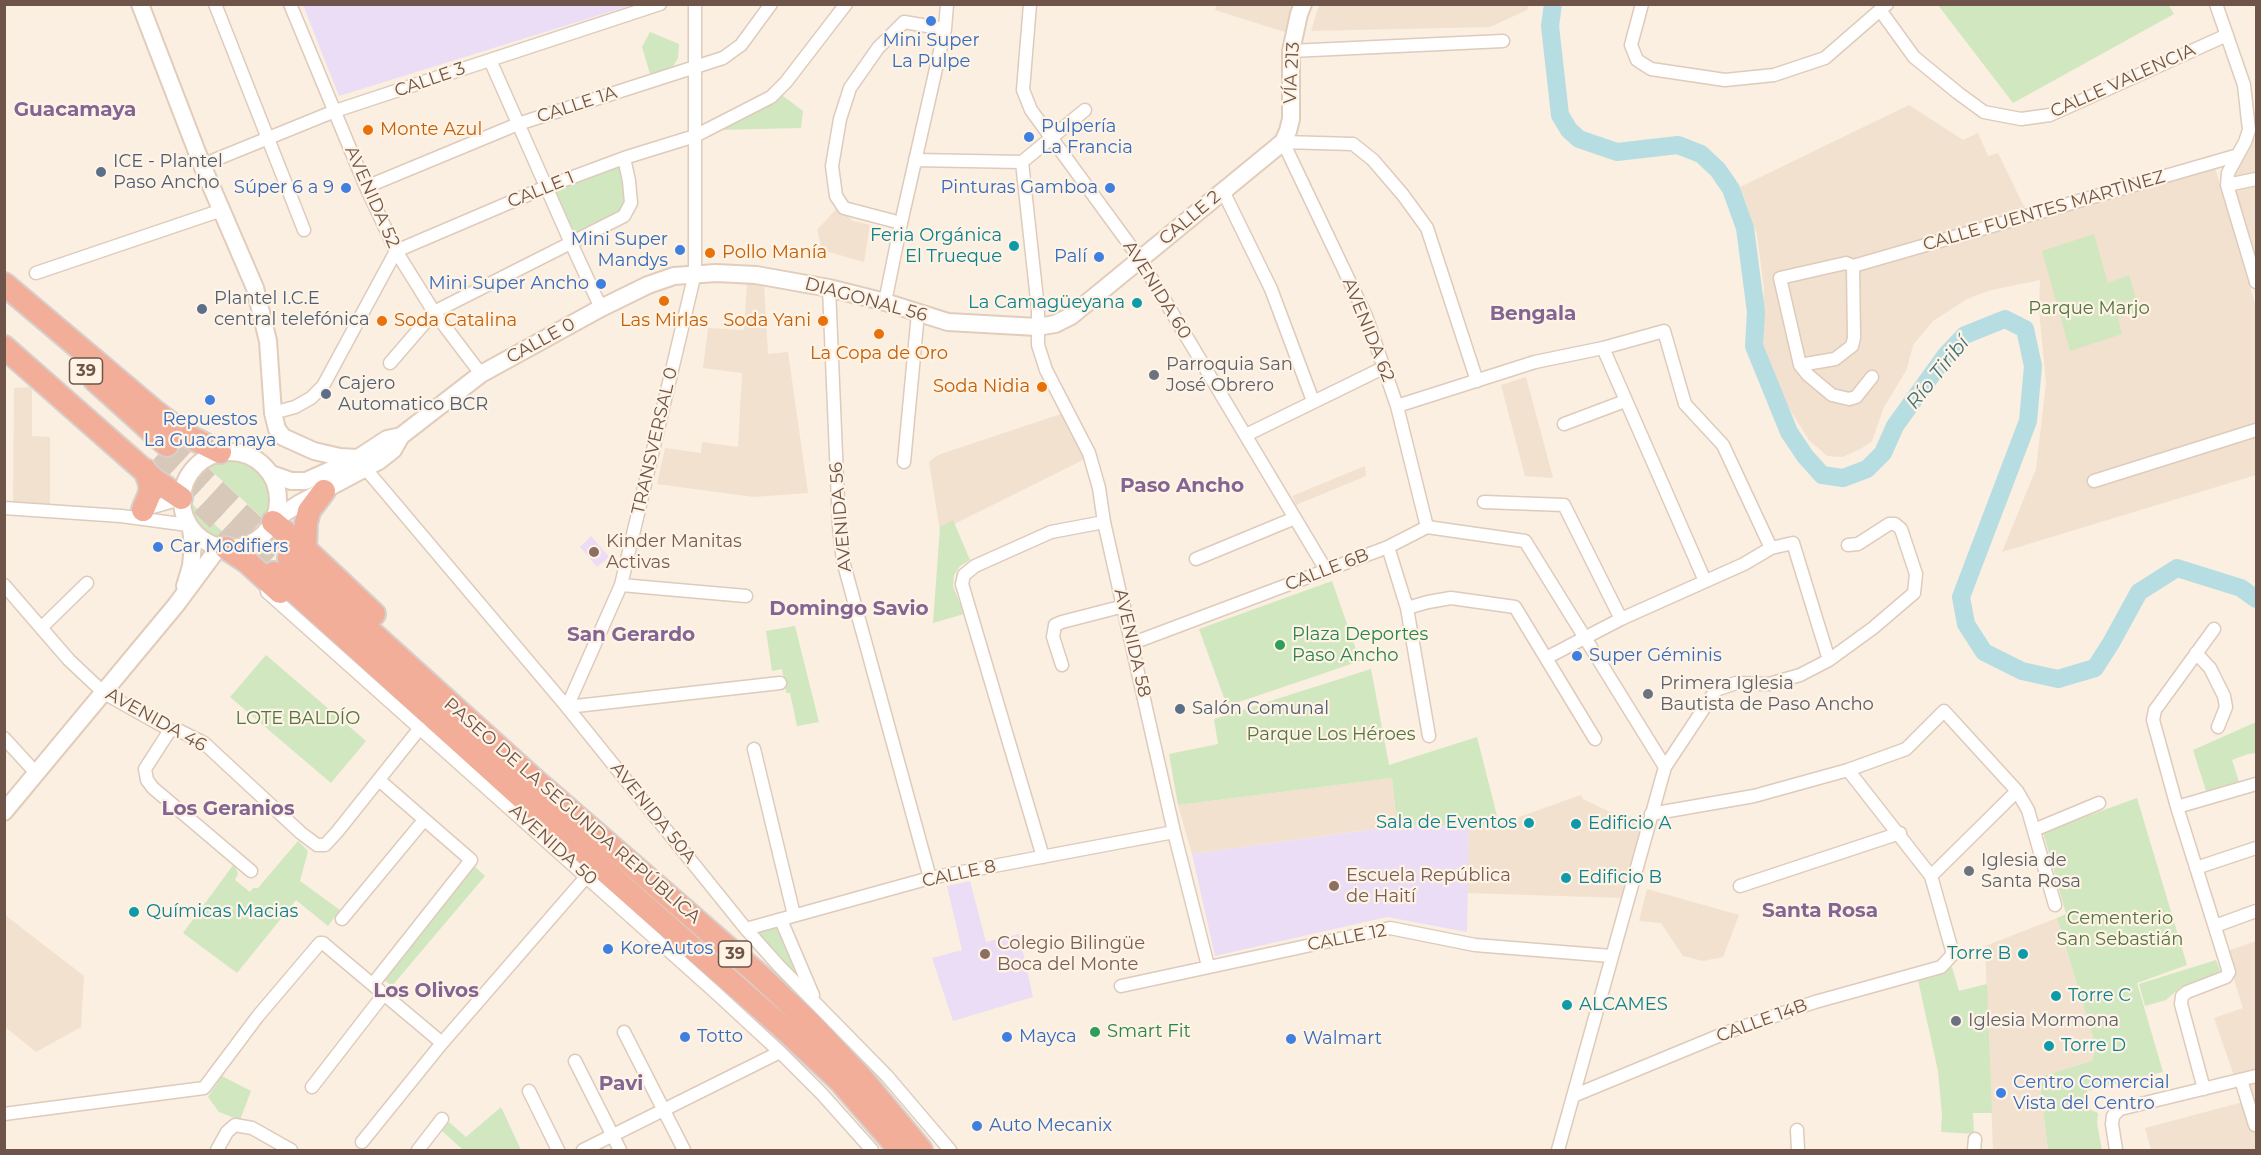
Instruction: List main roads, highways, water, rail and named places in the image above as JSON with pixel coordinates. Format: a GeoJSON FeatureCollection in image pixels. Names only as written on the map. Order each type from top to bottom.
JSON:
{"type":"FeatureCollection","features":[{"type":"Feature","properties":{"kind":"highway"},"geometry":{"type":"LineString","coordinates":[[4,284],[153,410],[186,435],[220,452]]}},
{"type":"Feature","properties":{"kind":"highway","name":"39"},"geometry":{"type":"LineString","coordinates":[[4,297],[155,458]]}},
{"type":"Feature","properties":{"kind":"highway","name":"39"},"geometry":{"type":"LineString","coordinates":[[4,331],[155,458]]}},
{"type":"Feature","properties":{"kind":"highway"},"geometry":{"type":"LineString","coordinates":[[4,347],[155,458],[181,499]]}},
{"type":"Feature","properties":{"kind":"highway"},"geometry":{"type":"LineString","coordinates":[[132,513],[150,494],[155,458]]}},
{"type":"Feature","properties":{"kind":"highway"},"geometry":{"type":"LineString","coordinates":[[289,560],[304,536],[309,511],[327,481]]}},
{"type":"Feature","properties":{"kind":"highway"},"geometry":{"type":"LineString","coordinates":[[274,521],[289,560],[481,717],[525,786]]}},
{"type":"Feature","properties":{"kind":"highway"},"geometry":{"type":"LineString","coordinates":[[223,548],[246,561],[425,722],[525,786]]}},
{"type":"Feature","properties":{"kind":"highway","name":"PASEO DE LA SEGUNDA REPÚBLICA"},"geometry":{"type":"LineString","coordinates":[[289,560],[525,786],[840,1081],[900,1150]]}},
{"type":"Feature","properties":{"kind":"highway","name":"PASEO DE LA SEGUNDA REPÚBLICA"},"geometry":{"type":"LineString","coordinates":[[525,786],[759,975],[813,1012],[859,1075],[921,1150]]}},
{"type":"Feature","properties":{"kind":"highway"},"geometry":{"type":"LineString","coordinates":[[813,1012],[852,1052],[936,1150]]}},
{"type":"Feature","properties":{"kind":"highway"},"geometry":{"type":"LineString","coordinates":[[782,1027],[812,1070],[880,1150]]}},
{"type":"Feature","properties":{"kind":"main road","name":"VÍA 213"},"geometry":{"type":"LineString","coordinates":[[1283,142],[1290,119],[1291,51],[1303,4]]}},
{"type":"Feature","properties":{"kind":"main road"},"geometry":{"type":"LineString","coordinates":[[144,6],[202,165],[255,288],[268,341],[273,413],[278,429],[283,436],[322,453],[361,463]]}},
{"type":"Feature","properties":{"kind":"main road","name":"CALLE 2"},"geometry":{"type":"LineString","coordinates":[[1037,327],[1055,324],[1071,316],[1283,142]]}},
{"type":"Feature","properties":{"kind":"main road","name":"DIAGONAL 56"},"geometry":{"type":"LineString","coordinates":[[695,273],[756,275],[829,288],[885,302],[948,322],[1037,327]]}},
{"type":"Feature","properties":{"kind":"main road","name":"CALLE 0"},"geometry":{"type":"LineString","coordinates":[[274,521],[327,481],[361,463],[393,450],[400,436],[481,374],[601,308],[648,285],[674,276],[695,273]]}},
{"type":"Feature","properties":{"kind":"main road"},"geometry":{"type":"LineString","coordinates":[[176,605],[188,579],[191,566],[193,544],[181,499],[187,477],[193,468],[220,452],[243,453],[254,458],[271,474],[278,496],[274,521],[257,540],[242,547],[223,548],[208,543],[190,527]]}},
{"type":"Feature","properties":{"kind":"main road"},"geometry":{"type":"LineString","coordinates":[[322,453],[328,462],[327,481]]}},
{"type":"Feature","properties":{"kind":"main road","name":"CALLE 0"},"geometry":{"type":"LineString","coordinates":[[271,474],[291,481],[327,481]]}},
{"type":"Feature","properties":{"kind":"main road"},"geometry":{"type":"LineString","coordinates":[[4,812],[223,548]]}},
{"type":"Feature","properties":{"kind":"waterway","name":"Río Tiribí"},"geometry":{"type":"LineString","coordinates":[[1553,4],[1550,26],[1560,115],[1569,130],[1579,139],[1617,152],[1678,145],[1701,154],[1718,170],[1731,189],[1745,228],[1756,312],[1754,346],[1789,432],[1805,456],[1822,475],[1843,478],[1867,469],[1883,453],[1895,426],[1946,355],[1965,335],[2005,319],[2025,329],[2033,366],[2028,421],[1961,597],[1966,624],[1984,652],[2022,671],[2058,679],[2095,668],[2139,592],[2177,568],[2241,588],[2256,599]]}},
{"type":"Feature","properties":{"kind":"tunnel"},"geometry":{"type":"LineString","coordinates":[[167,445],[289,558]]}},
{"type":"Feature","properties":{"kind":"tunnel"},"geometry":{"type":"LineString","coordinates":[[154,459],[268,568]]}},
{"type":"Feature","properties":{"kind":"place","name":"Mini Super La Pulpe"},"geometry":{"type":"Point","coordinates":[931,21]}},
{"type":"Feature","properties":{"kind":"place","name":"Monte Azul"},"geometry":{"type":"Point","coordinates":[368,130]}},
{"type":"Feature","properties":{"kind":"place","name":"Pulpería La Francia"},"geometry":{"type":"Point","coordinates":[1029,137]}},
{"type":"Feature","properties":{"kind":"place","name":"ICE - Plantel Paso Ancho"},"geometry":{"type":"Point","coordinates":[101,172]}},
{"type":"Feature","properties":{"kind":"place","name":"Súper 6 a 9"},"geometry":{"type":"Point","coordinates":[346,188]}},
{"type":"Feature","properties":{"kind":"place","name":"Pinturas Gamboa"},"geometry":{"type":"Point","coordinates":[1110,188]}},
{"type":"Feature","properties":{"kind":"place","name":"Feria Orgánica El Trueque"},"geometry":{"type":"Point","coordinates":[1014,246]}},
{"type":"Feature","properties":{"kind":"place","name":"Mini Super Mandys"},"geometry":{"type":"Point","coordinates":[680,250]}},
{"type":"Feature","properties":{"kind":"place","name":"Pollo Manía"},"geometry":{"type":"Point","coordinates":[710,253]}},
{"type":"Feature","properties":{"kind":"place","name":"Palí"},"geometry":{"type":"Point","coordinates":[1099,257]}},
{"type":"Feature","properties":{"kind":"place","name":"Mini Super Ancho"},"geometry":{"type":"Point","coordinates":[601,284]}},
{"type":"Feature","properties":{"kind":"place","name":"Las Mirlas"},"geometry":{"type":"Point","coordinates":[664,301]}},
{"type":"Feature","properties":{"kind":"place","name":"La Camagüeyana"},"geometry":{"type":"Point","coordinates":[1137,303]}},
{"type":"Feature","properties":{"kind":"place","name":"Plantel I.C.E central telefónica"},"geometry":{"type":"Point","coordinates":[202,309]}},
{"type":"Feature","properties":{"kind":"place","name":"Soda Catalina"},"geometry":{"type":"Point","coordinates":[382,321]}},
{"type":"Feature","properties":{"kind":"place","name":"Soda Yani"},"geometry":{"type":"Point","coordinates":[823,321]}},
{"type":"Feature","properties":{"kind":"place","name":"La Copa de Oro"},"geometry":{"type":"Point","coordinates":[879,334]}},
{"type":"Feature","properties":{"kind":"place","name":"Parroquia San José Obrero"},"geometry":{"type":"Point","coordinates":[1154,375]}},
{"type":"Feature","properties":{"kind":"place","name":"Soda Nidia"},"geometry":{"type":"Point","coordinates":[1042,387]}},
{"type":"Feature","properties":{"kind":"place","name":"Cajero Automatico BCR"},"geometry":{"type":"Point","coordinates":[326,394]}},
{"type":"Feature","properties":{"kind":"place","name":"Repuestos La Guacamaya"},"geometry":{"type":"Point","coordinates":[210,400]}},
{"type":"Feature","properties":{"kind":"place","name":"Car Modifiers"},"geometry":{"type":"Point","coordinates":[158,547]}},
{"type":"Feature","properties":{"kind":"place","name":"Kinder Manitas Activas"},"geometry":{"type":"Point","coordinates":[594,552]}},
{"type":"Feature","properties":{"kind":"place","name":"Plaza Deportes Paso Ancho"},"geometry":{"type":"Point","coordinates":[1280,645]}},
{"type":"Feature","properties":{"kind":"place","name":"Super Géminis"},"geometry":{"type":"Point","coordinates":[1577,656]}},
{"type":"Feature","properties":{"kind":"place","name":"Primera Iglesia Bautista de Paso Ancho"},"geometry":{"type":"Point","coordinates":[1648,694]}},
{"type":"Feature","properties":{"kind":"place","name":"Salón Comunal"},"geometry":{"type":"Point","coordinates":[1180,709]}},
{"type":"Feature","properties":{"kind":"place","name":"Sala de Eventos"},"geometry":{"type":"Point","coordinates":[1529,823]}},
{"type":"Feature","properties":{"kind":"place","name":"Edificio A"},"geometry":{"type":"Point","coordinates":[1576,824]}},
{"type":"Feature","properties":{"kind":"place","name":"Iglesia de Santa Rosa"},"geometry":{"type":"Point","coordinates":[1969,871]}},
{"type":"Feature","properties":{"kind":"place","name":"Edificio B"},"geometry":{"type":"Point","coordinates":[1566,878]}},
{"type":"Feature","properties":{"kind":"place","name":"Escuela República de Haití"},"geometry":{"type":"Point","coordinates":[1334,886]}},
{"type":"Feature","properties":{"kind":"place","name":"Químicas Macias"},"geometry":{"type":"Point","coordinates":[134,912]}},
{"type":"Feature","properties":{"kind":"place","name":"KoreAutos"},"geometry":{"type":"Point","coordinates":[608,949]}},
{"type":"Feature","properties":{"kind":"place","name":"Colegio Bilingüe Boca del Monte"},"geometry":{"type":"Point","coordinates":[985,954]}},
{"type":"Feature","properties":{"kind":"place","name":"Torre B"},"geometry":{"type":"Point","coordinates":[2023,954]}},
{"type":"Feature","properties":{"kind":"place","name":"Torre C"},"geometry":{"type":"Point","coordinates":[2056,996]}},
{"type":"Feature","properties":{"kind":"place","name":"ALCAMES"},"geometry":{"type":"Point","coordinates":[1567,1005]}},
{"type":"Feature","properties":{"kind":"place","name":"Iglesia Mormona"},"geometry":{"type":"Point","coordinates":[1956,1021]}},
{"type":"Feature","properties":{"kind":"place","name":"Smart Fit"},"geometry":{"type":"Point","coordinates":[1095,1032]}},
{"type":"Feature","properties":{"kind":"place","name":"Totto"},"geometry":{"type":"Point","coordinates":[685,1037]}},
{"type":"Feature","properties":{"kind":"place","name":"Mayca"},"geometry":{"type":"Point","coordinates":[1007,1037]}},
{"type":"Feature","properties":{"kind":"place","name":"Walmart"},"geometry":{"type":"Point","coordinates":[1291,1039]}},
{"type":"Feature","properties":{"kind":"place","name":"Torre D"},"geometry":{"type":"Point","coordinates":[2049,1046]}},
{"type":"Feature","properties":{"kind":"place","name":"Centro Comercial Vista del Centro"},"geometry":{"type":"Point","coordinates":[2001,1093]}},
{"type":"Feature","properties":{"kind":"place","name":"Auto Mecanix"},"geometry":{"type":"Point","coordinates":[977,1126]}},
{"type":"Feature","properties":{"kind":"district","name":"Guacamaya"},"geometry":{"type":"Point","coordinates":[75,110]}},
{"type":"Feature","properties":{"kind":"district","name":"Bengala"},"geometry":{"type":"Point","coordinates":[1533,314]}},
{"type":"Feature","properties":{"kind":"district","name":"Paso Ancho"},"geometry":{"type":"Point","coordinates":[1182,486]}},
{"type":"Feature","properties":{"kind":"district","name":"Domingo Savio"},"geometry":{"type":"Point","coordinates":[849,609]}},
{"type":"Feature","properties":{"kind":"district","name":"San Gerardo"},"geometry":{"type":"Point","coordinates":[631,635]}},
{"type":"Feature","properties":{"kind":"district","name":"Los Geranios"},"geometry":{"type":"Point","coordinates":[228,809]}},
{"type":"Feature","properties":{"kind":"district","name":"Santa Rosa"},"geometry":{"type":"Point","coordinates":[1820,911]}},
{"type":"Feature","properties":{"kind":"district","name":"Los Olivos"},"geometry":{"type":"Point","coordinates":[426,991]}},
{"type":"Feature","properties":{"kind":"district","name":"Pavi"},"geometry":{"type":"Point","coordinates":[621,1084]}},
{"type":"Feature","properties":{"kind":"park label","name":"Parque Marjo"},"geometry":{"type":"Point","coordinates":[2089,309]}},
{"type":"Feature","properties":{"kind":"park label","name":"LOTE BALDÍO"},"geometry":{"type":"Point","coordinates":[298,719]}},
{"type":"Feature","properties":{"kind":"park label","name":"Parque Los Héroes"},"geometry":{"type":"Point","coordinates":[1331,735]}},
{"type":"Feature","properties":{"kind":"park label","name":"Cementerio San Sebastián"},"geometry":{"type":"Point","coordinates":[2120,929]}}]}
